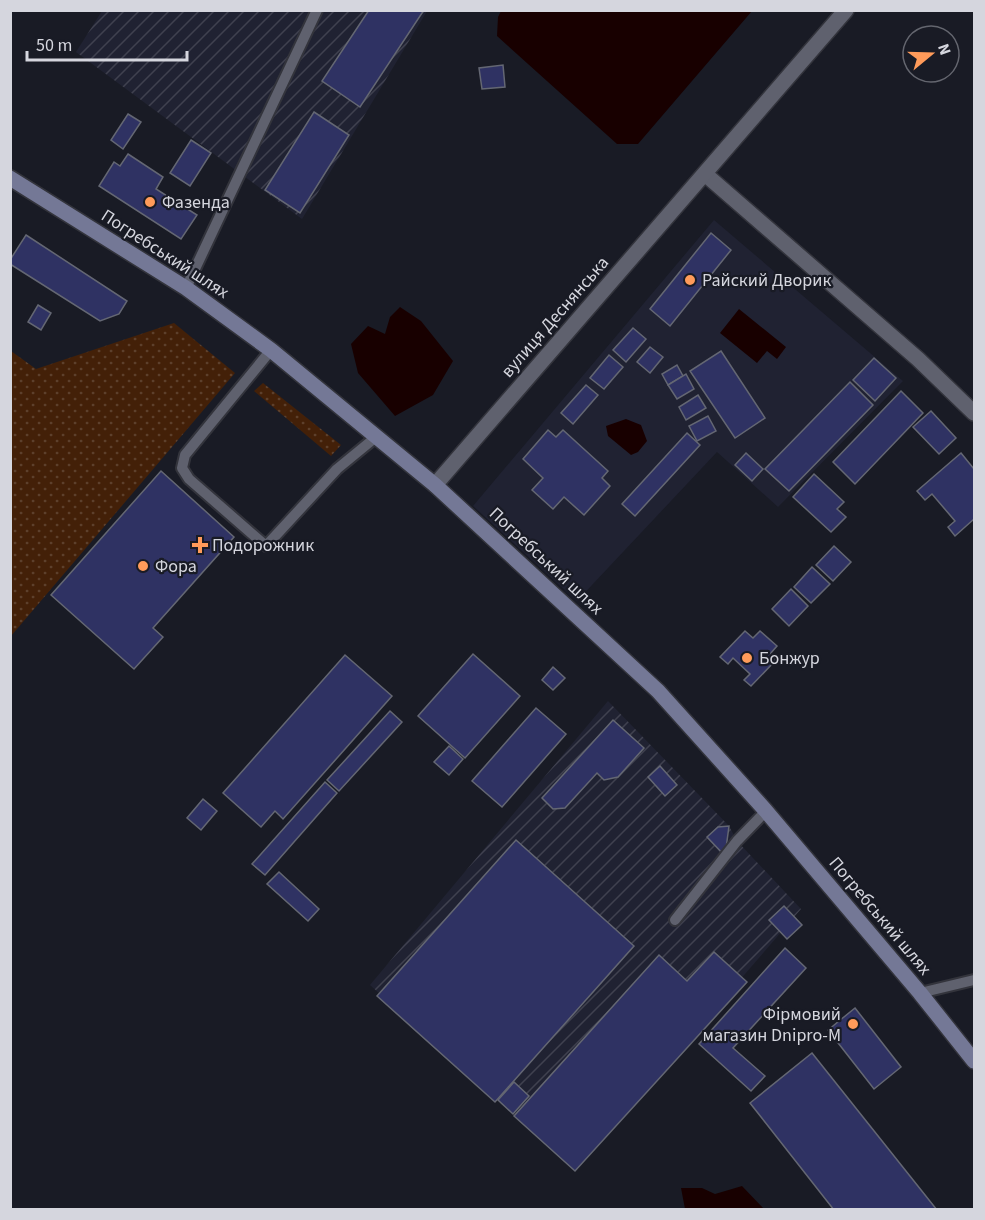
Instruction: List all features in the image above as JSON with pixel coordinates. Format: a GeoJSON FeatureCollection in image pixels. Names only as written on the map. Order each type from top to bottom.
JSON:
{"type":"FeatureCollection","features":[{"type":"Feature","properties":{"kind":"main road","name":"Погребський шлях"},"geometry":{"type":"LineString","coordinates":[[10,178],[186,288],[271,350],[435,485],[658,691],[766,811],[975,1061]]}},
{"type":"Feature","properties":{"kind":"street","name":"вулиця Деснянська"},"geometry":{"type":"LineString","coordinates":[[435,485],[846,10]]}},
{"type":"Feature","properties":{"kind":"street"},"geometry":{"type":"LineString","coordinates":[[705,174],[918,359],[975,413]]}},
{"type":"Feature","properties":{"kind":"lane"},"geometry":{"type":"LineString","coordinates":[[186,288],[316,10]]}},
{"type":"Feature","properties":{"kind":"lane"},"geometry":{"type":"LineString","coordinates":[[271,350],[185,455],[182,468],[189,479],[266,546],[336,469],[376,437]]}},
{"type":"Feature","properties":{"kind":"lane"},"geometry":{"type":"LineString","coordinates":[[675,920],[737,841],[766,811]]}},
{"type":"Feature","properties":{"kind":"lane"},"geometry":{"type":"LineString","coordinates":[[920,993],[975,980]]}},
{"type":"Feature","properties":{"kind":"shaded area"},"geometry":{"type":"Polygon","coordinates":[[[501,10],[752,11],[638,144],[617,144],[497,36],[498,17],[501,10]]]}},
{"type":"Feature","properties":{"kind":"shaded area"},"geometry":{"type":"Polygon","coordinates":[[[102,11],[427,11],[302,219],[76,52],[102,11]]]}},
{"type":"Feature","properties":{"kind":"shaded area","name":"Райский Дворик"},"geometry":{"type":"Polygon","coordinates":[[[714,220],[903,381],[778,507],[717,452],[577,601],[473,506],[714,220]]]}},
{"type":"Feature","properties":{"kind":"shaded area"},"geometry":{"type":"Polygon","coordinates":[[[400,307],[421,321],[453,361],[433,395],[395,416],[358,373],[351,344],[368,326],[385,334],[390,317],[400,307]]]}},
{"type":"Feature","properties":{"kind":"shaded area"},"geometry":{"type":"Polygon","coordinates":[[[739,309],[786,347],[777,359],[767,351],[757,363],[720,333],[739,309]]]}},
{"type":"Feature","properties":{"kind":"shaded area"},"geometry":{"type":"Polygon","coordinates":[[[174,323],[235,373],[11,636],[11,351],[36,369],[174,323]]]}},
{"type":"Feature","properties":{"kind":"shaded area"},"geometry":{"type":"Polygon","coordinates":[[[263,383],[341,445],[331,456],[254,391],[263,383]]]}},
{"type":"Feature","properties":{"kind":"shaded area"},"geometry":{"type":"Polygon","coordinates":[[[626,419],[641,425],[647,441],[638,452],[631,455],[608,436],[606,426],[626,419]]]}},
{"type":"Feature","properties":{"kind":"shaded area"},"geometry":{"type":"Polygon","coordinates":[[[608,701],[729,826],[737,841],[801,909],[575,1171],[370,985],[608,701]]]}},
{"type":"Feature","properties":{"kind":"shaded area"},"geometry":{"type":"Polygon","coordinates":[[[742,1186],[764,1209],[685,1209],[681,1188],[702,1188],[715,1194],[742,1186]]]}},
{"type":"Feature","properties":{"kind":"building"},"geometry":{"type":"Polygon","coordinates":[[[369,10],[424,10],[360,107],[322,81],[369,10]]]}},
{"type":"Feature","properties":{"kind":"building"},"geometry":{"type":"Polygon","coordinates":[[[503,65],[505,87],[482,89],[479,68],[503,65]]]}},
{"type":"Feature","properties":{"kind":"building"},"geometry":{"type":"Polygon","coordinates":[[[314,112],[349,135],[300,213],[265,190],[314,112]]]}},
{"type":"Feature","properties":{"kind":"building"},"geometry":{"type":"Polygon","coordinates":[[[128,114],[141,122],[123,149],[111,140],[128,114]]]}},
{"type":"Feature","properties":{"kind":"building"},"geometry":{"type":"Polygon","coordinates":[[[191,140],[211,153],[190,186],[170,173],[191,140]]]}},
{"type":"Feature","properties":{"kind":"building","name":"Фазенда"},"geometry":{"type":"Polygon","coordinates":[[[128,154],[163,177],[156,189],[197,215],[181,239],[99,186],[114,162],[120,166],[128,154]]]}},
{"type":"Feature","properties":{"kind":"building","name":"Райский Дворик"},"geometry":{"type":"Polygon","coordinates":[[[711,233],[731,250],[670,326],[650,309],[711,233]]]}},
{"type":"Feature","properties":{"kind":"building"},"geometry":{"type":"Polygon","coordinates":[[[26,235],[127,301],[119,314],[100,321],[10,264],[10,260],[26,235]]]}},
{"type":"Feature","properties":{"kind":"building"},"geometry":{"type":"Polygon","coordinates":[[[38,305],[51,313],[41,330],[28,322],[38,305]]]}},
{"type":"Feature","properties":{"kind":"building"},"geometry":{"type":"Polygon","coordinates":[[[633,328],[646,339],[626,362],[613,350],[633,328]]]}},
{"type":"Feature","properties":{"kind":"building"},"geometry":{"type":"Polygon","coordinates":[[[650,347],[663,357],[650,373],[637,362],[650,347]]]}},
{"type":"Feature","properties":{"kind":"building"},"geometry":{"type":"Polygon","coordinates":[[[721,351],[765,418],[735,438],[690,371],[721,351]]]}},
{"type":"Feature","properties":{"kind":"building"},"geometry":{"type":"Polygon","coordinates":[[[609,355],[623,367],[604,389],[590,378],[609,355]]]}},
{"type":"Feature","properties":{"kind":"building"},"geometry":{"type":"Polygon","coordinates":[[[874,358],[896,378],[875,401],[853,380],[874,358]]]}},
{"type":"Feature","properties":{"kind":"building"},"geometry":{"type":"Polygon","coordinates":[[[677,365],[683,376],[668,385],[662,374],[677,365]]]}},
{"type":"Feature","properties":{"kind":"building"},"geometry":{"type":"Polygon","coordinates":[[[686,374],[694,389],[677,399],[668,385],[686,374]]]}},
{"type":"Feature","properties":{"kind":"building"},"geometry":{"type":"Polygon","coordinates":[[[850,382],[873,405],[789,491],[765,469],[850,382]]]}},
{"type":"Feature","properties":{"kind":"building"},"geometry":{"type":"Polygon","coordinates":[[[586,385],[598,395],[573,424],[561,413],[586,385]]]}},
{"type":"Feature","properties":{"kind":"building"},"geometry":{"type":"Polygon","coordinates":[[[901,391],[923,413],[855,484],[833,462],[901,391]]]}},
{"type":"Feature","properties":{"kind":"building"},"geometry":{"type":"Polygon","coordinates":[[[698,395],[706,408],[686,420],[679,407],[698,395]]]}},
{"type":"Feature","properties":{"kind":"building"},"geometry":{"type":"Polygon","coordinates":[[[931,411],[956,438],[939,454],[913,427],[931,411]]]}},
{"type":"Feature","properties":{"kind":"building"},"geometry":{"type":"Polygon","coordinates":[[[708,416],[716,431],[697,441],[689,426],[708,416]]]}},
{"type":"Feature","properties":{"kind":"building"},"geometry":{"type":"Polygon","coordinates":[[[548,430],[556,437],[563,430],[608,471],[602,478],[610,486],[584,515],[564,497],[553,509],[532,490],[543,478],[523,459],[548,430]]]}},
{"type":"Feature","properties":{"kind":"building"},"geometry":{"type":"Polygon","coordinates":[[[687,433],[700,445],[635,516],[622,504],[687,433]]]}},
{"type":"Feature","properties":{"kind":"building"},"geometry":{"type":"Polygon","coordinates":[[[746,453],[763,469],[752,481],[735,465],[746,453]]]}},
{"type":"Feature","properties":{"kind":"building"},"geometry":{"type":"Polygon","coordinates":[[[961,453],[974,469],[974,519],[955,536],[948,527],[955,521],[932,494],[925,500],[917,491],[961,453]]]}},
{"type":"Feature","properties":{"kind":"building","name":"Фора"},"geometry":{"type":"Polygon","coordinates":[[[161,471],[234,537],[153,628],[163,637],[134,669],[51,595],[161,471]]]}},
{"type":"Feature","properties":{"kind":"building"},"geometry":{"type":"Polygon","coordinates":[[[814,474],[844,502],[837,509],[846,517],[831,532],[793,497],[814,474]]]}},
{"type":"Feature","properties":{"kind":"building"},"geometry":{"type":"Polygon","coordinates":[[[834,546],[851,562],[833,581],[816,565],[834,546]]]}},
{"type":"Feature","properties":{"kind":"building"},"geometry":{"type":"Polygon","coordinates":[[[812,567],[830,584],[811,603],[794,587],[812,567]]]}},
{"type":"Feature","properties":{"kind":"building"},"geometry":{"type":"Polygon","coordinates":[[[791,589],[808,606],[789,626],[772,609],[791,589]]]}},
{"type":"Feature","properties":{"kind":"building"},"geometry":{"type":"Polygon","coordinates":[[[745,631],[753,638],[760,631],[777,646],[770,654],[776,660],[751,686],[744,680],[750,674],[733,658],[728,664],[720,657],[745,631]]]}},
{"type":"Feature","properties":{"kind":"building"},"geometry":{"type":"Polygon","coordinates":[[[473,654],[520,696],[465,758],[418,716],[473,654]]]}},
{"type":"Feature","properties":{"kind":"building"},"geometry":{"type":"Polygon","coordinates":[[[345,655],[392,696],[283,819],[275,811],[261,827],[223,793],[345,655]]]}},
{"type":"Feature","properties":{"kind":"building"},"geometry":{"type":"Polygon","coordinates":[[[553,667],[565,678],[553,690],[542,680],[553,667]]]}},
{"type":"Feature","properties":{"kind":"building"},"geometry":{"type":"Polygon","coordinates":[[[536,708],[566,734],[502,807],[472,781],[536,708]]]}},
{"type":"Feature","properties":{"kind":"building"},"geometry":{"type":"Polygon","coordinates":[[[390,711],[402,722],[339,791],[327,780],[390,711]]]}},
{"type":"Feature","properties":{"kind":"building"},"geometry":{"type":"Polygon","coordinates":[[[613,720],[644,748],[618,777],[604,780],[597,773],[565,808],[553,809],[542,798],[613,720]]]}},
{"type":"Feature","properties":{"kind":"building"},"geometry":{"type":"Polygon","coordinates":[[[449,746],[463,759],[449,775],[434,762],[449,746]]]}},
{"type":"Feature","properties":{"kind":"building"},"geometry":{"type":"Polygon","coordinates":[[[660,766],[677,785],[665,796],[648,777],[660,766]]]}},
{"type":"Feature","properties":{"kind":"building"},"geometry":{"type":"Polygon","coordinates":[[[325,782],[337,793],[265,875],[252,864],[325,782]]]}},
{"type":"Feature","properties":{"kind":"building"},"geometry":{"type":"Polygon","coordinates":[[[203,799],[217,811],[201,830],[187,818],[203,799]]]}},
{"type":"Feature","properties":{"kind":"building"},"geometry":{"type":"Polygon","coordinates":[[[729,826],[725,856],[707,837],[718,827],[729,826]]]}},
{"type":"Feature","properties":{"kind":"building"},"geometry":{"type":"Polygon","coordinates":[[[516,840],[634,946],[495,1102],[377,996],[516,840]]]}},
{"type":"Feature","properties":{"kind":"building"},"geometry":{"type":"Polygon","coordinates":[[[279,872],[319,909],[308,921],[267,884],[279,872]]]}},
{"type":"Feature","properties":{"kind":"building"},"geometry":{"type":"Polygon","coordinates":[[[784,906],[802,925],[787,939],[769,920],[784,906]]]}},
{"type":"Feature","properties":{"kind":"building"},"geometry":{"type":"Polygon","coordinates":[[[785,948],[806,968],[733,1048],[765,1076],[751,1091],[699,1044],[785,948]]]}},
{"type":"Feature","properties":{"kind":"building"},"geometry":{"type":"Polygon","coordinates":[[[714,952],[747,982],[575,1171],[514,1116],[659,955],[687,981],[714,952]]]}},
{"type":"Feature","properties":{"kind":"building"},"geometry":{"type":"Polygon","coordinates":[[[855,1008],[901,1067],[874,1089],[828,1030],[855,1008]]]}},
{"type":"Feature","properties":{"kind":"building"},"geometry":{"type":"Polygon","coordinates":[[[812,1053],[937,1210],[834,1210],[750,1103],[812,1053]]]}},
{"type":"Feature","properties":{"kind":"building"},"geometry":{"type":"Polygon","coordinates":[[[514,1082],[529,1096],[513,1114],[498,1100],[514,1082]]]}},
{"type":"Feature","properties":{"kind":"place","name":"Фазенда"},"geometry":{"type":"Point","coordinates":[150,202]}},
{"type":"Feature","properties":{"kind":"place","name":"Райский Дворик"},"geometry":{"type":"Point","coordinates":[690,280]}},
{"type":"Feature","properties":{"kind":"place","name":"Подорожник"},"geometry":{"type":"Point","coordinates":[200,545]}},
{"type":"Feature","properties":{"kind":"place","name":"Фора"},"geometry":{"type":"Point","coordinates":[143,566]}},
{"type":"Feature","properties":{"kind":"place","name":"Бонжур"},"geometry":{"type":"Point","coordinates":[747,658]}},
{"type":"Feature","properties":{"kind":"place","name":"Фірмовий магазин Dnipro-M"},"geometry":{"type":"Point","coordinates":[853,1024]}}]}
